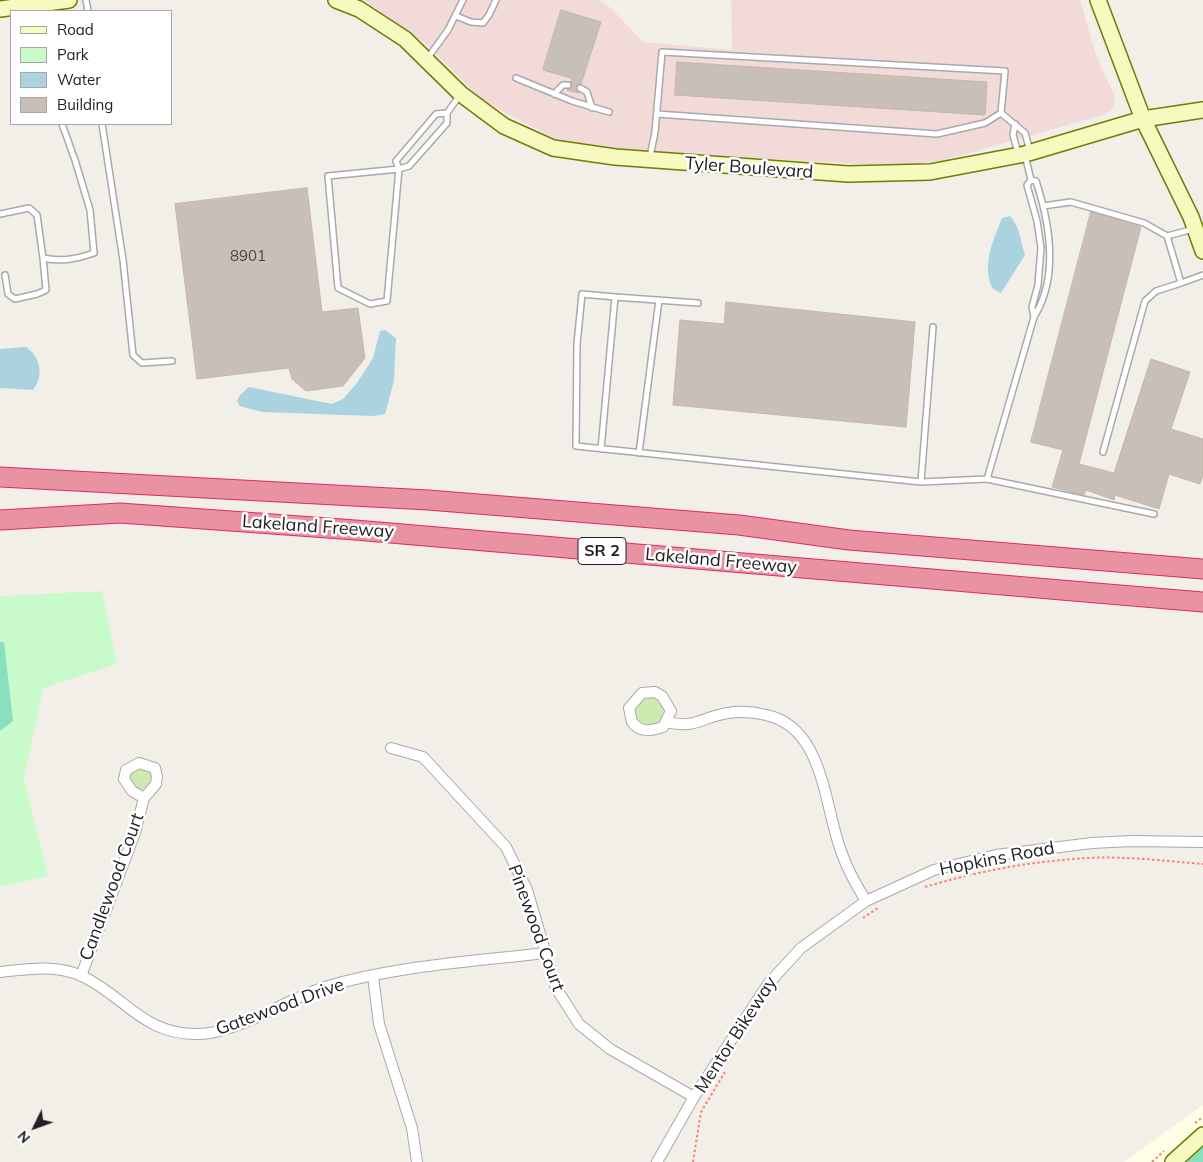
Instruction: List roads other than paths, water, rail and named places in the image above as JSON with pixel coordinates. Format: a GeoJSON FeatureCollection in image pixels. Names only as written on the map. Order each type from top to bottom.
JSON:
{"type":"FeatureCollection","features":[{"type":"Feature","properties":{"kind":"highway","name":"Lakeland Freeway"},"geometry":{"type":"LineString","coordinates":[[0,478],[428,500],[739,525],[849,540],[1203,569]]}},
{"type":"Feature","properties":{"kind":"highway","name":"Lakeland Freeway"},"geometry":{"type":"LineString","coordinates":[[0,520],[120,513],[354,530],[1203,602]]}},
{"type":"Feature","properties":{"kind":"street"},"geometry":{"type":"LineString","coordinates":[[8,5],[35,8],[69,0]]}},
{"type":"Feature","properties":{"kind":"street"},"geometry":{"type":"LineString","coordinates":[[1098,0],[1143,119],[1203,251]]}},
{"type":"Feature","properties":{"kind":"street","name":"Tyler Boulevard"},"geometry":{"type":"LineString","coordinates":[[340,1],[359,9],[405,39],[460,94],[504,126],[553,148],[649,160],[848,174],[930,172],[1024,154],[1143,119],[1203,110]]}},
{"type":"Feature","properties":{"kind":"street"},"geometry":{"type":"LineString","coordinates":[[655,692],[662,696],[671,711],[666,722],[663,727],[652,731],[643,730],[632,722],[629,708],[642,693],[655,692]]}},
{"type":"Feature","properties":{"kind":"street"},"geometry":{"type":"LineString","coordinates":[[666,722],[682,725],[694,724],[727,713],[748,712],[768,715],[781,721],[800,737],[810,750],[818,768],[840,849],[852,877],[866,901]]}},
{"type":"Feature","properties":{"kind":"street","name":"Pinewood Court"},"geometry":{"type":"LineString","coordinates":[[392,748],[423,757],[506,847],[527,890],[556,988],[579,1024],[610,1049],[694,1097]]}},
{"type":"Feature","properties":{"kind":"street","name":"Candlewood Court"},"geometry":{"type":"LineString","coordinates":[[81,976],[134,833],[144,798]]}},
{"type":"Feature","properties":{"kind":"street","name":"Hopkins Road"},"geometry":{"type":"LineString","coordinates":[[657,1162],[694,1097],[746,1015],[783,966],[820,934],[866,901],[934,870],[996,855],[1102,843],[1203,842]]}},
{"type":"Feature","properties":{"kind":"street","name":"Gatewood Drive"},"geometry":{"type":"LineString","coordinates":[[0,972],[32,968],[81,976],[113,995],[147,1022],[180,1033],[198,1034],[222,1031],[325,987],[373,976],[546,953]]}},
{"type":"Feature","properties":{"kind":"street"},"geometry":{"type":"LineString","coordinates":[[373,976],[379,1024],[412,1128],[417,1162]]}},
{"type":"Feature","properties":{"kind":"street"},"geometry":{"type":"LineString","coordinates":[[1173,1162],[1203,1135]]}},
{"type":"Feature","properties":{"kind":"lane"},"geometry":{"type":"LineString","coordinates":[[427,60],[456,16],[461,0]]}},
{"type":"Feature","properties":{"kind":"lane"},"geometry":{"type":"LineString","coordinates":[[456,16],[471,22],[483,23],[496,0]]}},
{"type":"Feature","properties":{"kind":"lane"},"geometry":{"type":"LineString","coordinates":[[649,160],[657,114],[662,52],[1005,72],[1001,113]]}},
{"type":"Feature","properties":{"kind":"lane"},"geometry":{"type":"LineString","coordinates":[[516,78],[592,108],[609,112]]}},
{"type":"Feature","properties":{"kind":"lane"},"geometry":{"type":"LineString","coordinates":[[554,94],[563,85],[568,85]]}},
{"type":"Feature","properties":{"kind":"lane"},"geometry":{"type":"LineString","coordinates":[[580,88],[587,92],[592,108]]}},
{"type":"Feature","properties":{"kind":"lane"},"geometry":{"type":"LineString","coordinates":[[447,113],[436,114],[396,161],[399,169],[387,301],[370,304],[338,288],[328,176],[399,169],[409,166],[448,123],[447,113],[460,94]]}},
{"type":"Feature","properties":{"kind":"lane"},"geometry":{"type":"LineString","coordinates":[[657,114],[937,134],[985,123],[1001,113]]}},
{"type":"Feature","properties":{"kind":"lane"},"geometry":{"type":"LineString","coordinates":[[1001,113],[1025,133],[1024,154]]}},
{"type":"Feature","properties":{"kind":"lane"},"geometry":{"type":"LineString","coordinates":[[1015,124],[1013,135],[1024,154],[1031,180]]}},
{"type":"Feature","properties":{"kind":"lane"},"geometry":{"type":"LineString","coordinates":[[43,258],[72,260],[94,253],[90,210],[62,125]]}},
{"type":"Feature","properties":{"kind":"lane"},"geometry":{"type":"LineString","coordinates":[[102,125],[123,260],[133,355],[142,363],[172,361]]}},
{"type":"Feature","properties":{"kind":"lane"},"geometry":{"type":"LineString","coordinates":[[987,479],[1034,317],[1041,306],[1048,279],[1050,250],[1043,206],[1036,181],[1031,180]]}},
{"type":"Feature","properties":{"kind":"lane"},"geometry":{"type":"LineString","coordinates":[[1031,180],[1027,185],[1037,221],[1041,248],[1038,285],[1032,307],[1034,317]]}},
{"type":"Feature","properties":{"kind":"lane"},"geometry":{"type":"LineString","coordinates":[[1043,206],[1072,202],[1144,223],[1167,236],[1181,283]]}},
{"type":"Feature","properties":{"kind":"lane"},"geometry":{"type":"LineString","coordinates":[[0,214],[29,208],[37,215],[46,290],[15,299],[8,294],[6,275]]}},
{"type":"Feature","properties":{"kind":"lane"},"geometry":{"type":"LineString","coordinates":[[1167,236],[1194,229]]}},
{"type":"Feature","properties":{"kind":"lane"},"geometry":{"type":"LineString","coordinates":[[1103,452],[1145,301],[1156,291],[1203,276]]}},
{"type":"Feature","properties":{"kind":"lane"},"geometry":{"type":"LineString","coordinates":[[698,303],[582,294],[577,344],[576,446],[920,482],[987,479],[1154,514]]}},
{"type":"Feature","properties":{"kind":"lane"},"geometry":{"type":"LineString","coordinates":[[601,449],[615,297]]}},
{"type":"Feature","properties":{"kind":"lane"},"geometry":{"type":"LineString","coordinates":[[639,453],[659,300]]}},
{"type":"Feature","properties":{"kind":"lane"},"geometry":{"type":"LineString","coordinates":[[920,482],[932,327]]}},
{"type":"Feature","properties":{"kind":"water"},"geometry":{"type":"Polygon","coordinates":[[[1010,216],[1018,230],[1025,255],[1001,293],[993,289],[988,271],[988,262],[1002,218],[1010,216]]]}},
{"type":"Feature","properties":{"kind":"water"},"geometry":{"type":"Polygon","coordinates":[[[385,330],[396,338],[394,380],[385,414],[373,416],[262,412],[240,406],[237,401],[240,395],[249,387],[332,404],[343,399],[357,383],[373,358],[380,331],[385,330]]]}},
{"type":"Feature","properties":{"kind":"water"},"geometry":{"type":"Polygon","coordinates":[[[26,347],[38,361],[40,373],[33,390],[0,388],[0,349],[26,347]]]}}]}
